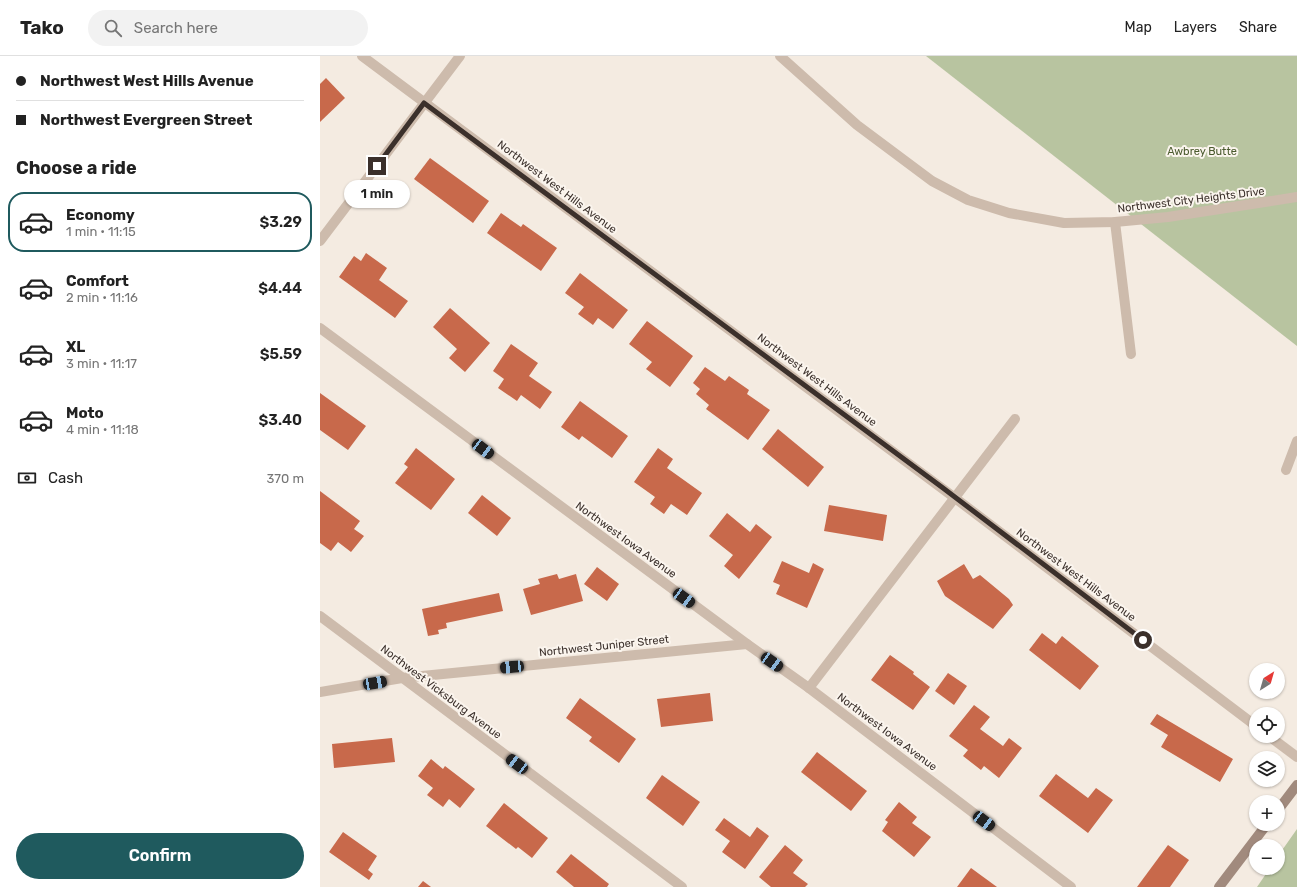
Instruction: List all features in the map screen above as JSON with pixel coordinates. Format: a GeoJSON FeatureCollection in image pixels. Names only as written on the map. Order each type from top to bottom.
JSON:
{"type":"FeatureCollection","features":[{"type":"Feature","properties":{"kind":"street","name":"Northwest West Hills Avenue"},"geometry":{"type":"LineString","coordinates":[[362,56],[955,498],[1249,721]]}},
{"type":"Feature","properties":{"kind":"street"},"geometry":{"type":"LineString","coordinates":[[320,241],[460,56]]}},
{"type":"Feature","properties":{"kind":"street","name":"Northwest City Heights Drive"},"geometry":{"type":"LineString","coordinates":[[780,56],[857,125],[932,181],[968,200],[1008,213],[1064,223],[1115,222],[1168,217],[1297,197]]}},
{"type":"Feature","properties":{"kind":"street"},"geometry":{"type":"LineString","coordinates":[[1115,222],[1131,354]]}},
{"type":"Feature","properties":{"kind":"street","name":"Northwest Iowa Avenue"},"geometry":{"type":"LineString","coordinates":[[320,328],[747,644],[809,688],[1071,887]]}},
{"type":"Feature","properties":{"kind":"street"},"geometry":{"type":"LineString","coordinates":[[809,688],[1015,418]]}},
{"type":"Feature","properties":{"kind":"street"},"geometry":{"type":"LineString","coordinates":[[1286,470],[1297,441]]}},
{"type":"Feature","properties":{"kind":"street","name":"Northwest Vicksburg Avenue"},"geometry":{"type":"LineString","coordinates":[[320,616],[682,887]]}},
{"type":"Feature","properties":{"kind":"street","name":"Northwest Juniper Street"},"geometry":{"type":"LineString","coordinates":[[320,692],[402,678],[747,644]]}},
{"type":"Feature","properties":{"kind":"street"},"geometry":{"type":"LineString","coordinates":[[1278,743],[1297,757]]}},
{"type":"Feature","properties":{"kind":"street"},"geometry":{"type":"LineString","coordinates":[[1285,801],[1297,785]]}},
{"type":"Feature","properties":{"kind":"street"},"geometry":{"type":"LineString","coordinates":[[1219,887],[1262,831]]}},
{"type":"Feature","properties":{"kind":"green space","name":"Awbrey Butte"},"geometry":{"type":"Polygon","coordinates":[[[926,56],[1297,56],[1297,346],[926,56]]]}},
{"type":"Feature","properties":{"kind":"green space"},"geometry":{"type":"Polygon","coordinates":[[[1297,829],[1297,887],[1257,887],[1265,875],[1285,875],[1285,846],[1297,829]]]}},
{"type":"Feature","properties":{"kind":"building"},"geometry":{"type":"Polygon","coordinates":[[[326,78],[345,98],[320,122],[320,84],[326,78]]]}},
{"type":"Feature","properties":{"kind":"building"},"geometry":{"type":"Polygon","coordinates":[[[430,158],[489,201],[473,223],[414,179],[430,158]]]}},
{"type":"Feature","properties":{"kind":"building"},"geometry":{"type":"Polygon","coordinates":[[[501,213],[521,227],[523,224],[557,248],[541,271],[487,233],[501,213]]]}},
{"type":"Feature","properties":{"kind":"building"},"geometry":{"type":"Polygon","coordinates":[[[366,253],[387,268],[379,280],[408,301],[395,318],[339,277],[354,256],[361,261],[366,253]]]}},
{"type":"Feature","properties":{"kind":"building"},"geometry":{"type":"Polygon","coordinates":[[[580,273],[628,310],[613,329],[598,318],[593,325],[578,314],[584,307],[565,293],[580,273]]]}},
{"type":"Feature","properties":{"kind":"building"},"geometry":{"type":"Polygon","coordinates":[[[450,308],[490,343],[465,372],[449,358],[457,349],[433,327],[450,308]]]}},
{"type":"Feature","properties":{"kind":"building"},"geometry":{"type":"Polygon","coordinates":[[[647,321],[693,356],[670,387],[646,369],[652,362],[629,344],[647,321]]]}},
{"type":"Feature","properties":{"kind":"building"},"geometry":{"type":"Polygon","coordinates":[[[511,344],[538,363],[529,376],[552,392],[540,409],[521,395],[517,401],[498,388],[504,379],[493,371],[511,344]]]}},
{"type":"Feature","properties":{"kind":"building"},"geometry":{"type":"Polygon","coordinates":[[[705,367],[725,381],[729,376],[749,390],[747,394],[770,410],[748,440],[706,409],[709,405],[696,394],[700,389],[693,383],[705,367]]]}},
{"type":"Feature","properties":{"kind":"building"},"geometry":{"type":"Polygon","coordinates":[[[320,393],[366,426],[348,450],[320,430],[320,393]]]}},
{"type":"Feature","properties":{"kind":"building"},"geometry":{"type":"Polygon","coordinates":[[[580,401],[628,436],[612,458],[582,436],[579,440],[561,427],[580,401]]]}},
{"type":"Feature","properties":{"kind":"building"},"geometry":{"type":"Polygon","coordinates":[[[778,429],[824,467],[808,487],[762,449],[778,429]]]}},
{"type":"Feature","properties":{"kind":"building"},"geometry":{"type":"Polygon","coordinates":[[[416,448],[455,479],[431,510],[395,483],[408,467],[404,464],[416,448]]]}},
{"type":"Feature","properties":{"kind":"building"},"geometry":{"type":"Polygon","coordinates":[[[658,448],[673,459],[667,468],[702,493],[687,515],[671,504],[664,514],[650,504],[655,497],[634,482],[658,448]]]}},
{"type":"Feature","properties":{"kind":"building"},"geometry":{"type":"Polygon","coordinates":[[[320,491],[360,521],[354,529],[364,536],[351,552],[338,542],[331,551],[320,543],[320,491]]]}},
{"type":"Feature","properties":{"kind":"building"},"geometry":{"type":"Polygon","coordinates":[[[482,495],[511,518],[497,536],[468,513],[482,495]]]}},
{"type":"Feature","properties":{"kind":"building"},"geometry":{"type":"Polygon","coordinates":[[[829,505],[887,515],[883,541],[824,531],[829,505]]]}},
{"type":"Feature","properties":{"kind":"building"},"geometry":{"type":"Polygon","coordinates":[[[727,513],[750,532],[756,524],[772,537],[739,579],[724,566],[733,555],[709,536],[727,513]]]}},
{"type":"Feature","properties":{"kind":"building"},"geometry":{"type":"Polygon","coordinates":[[[782,561],[809,573],[813,563],[824,569],[807,608],[776,594],[780,585],[773,582],[782,561]]]}},
{"type":"Feature","properties":{"kind":"building"},"geometry":{"type":"Polygon","coordinates":[[[964,564],[973,579],[980,575],[1009,599],[1013,605],[993,629],[945,596],[937,581],[964,564]]]}},
{"type":"Feature","properties":{"kind":"building"},"geometry":{"type":"Polygon","coordinates":[[[597,567],[619,584],[607,601],[584,584],[597,567]]]}},
{"type":"Feature","properties":{"kind":"building"},"geometry":{"type":"Polygon","coordinates":[[[557,574],[559,579],[576,574],[583,601],[531,615],[523,589],[540,584],[538,579],[557,574]]]}},
{"type":"Feature","properties":{"kind":"building"},"geometry":{"type":"Polygon","coordinates":[[[499,593],[503,611],[446,623],[447,628],[438,630],[439,634],[428,636],[422,609],[499,593]]]}},
{"type":"Feature","properties":{"kind":"building"},"geometry":{"type":"Polygon","coordinates":[[[1042,633],[1056,644],[1062,636],[1099,666],[1080,690],[1029,650],[1042,633]]]}},
{"type":"Feature","properties":{"kind":"building"},"geometry":{"type":"Polygon","coordinates":[[[890,655],[914,672],[913,674],[930,687],[913,710],[871,680],[890,655]]]}},
{"type":"Feature","properties":{"kind":"building"},"geometry":{"type":"Polygon","coordinates":[[[948,673],[967,686],[954,705],[935,691],[948,673]]]}},
{"type":"Feature","properties":{"kind":"building"},"geometry":{"type":"Polygon","coordinates":[[[710,693],[713,721],[661,727],[657,699],[710,693]]]}},
{"type":"Feature","properties":{"kind":"building"},"geometry":{"type":"Polygon","coordinates":[[[580,698],[636,739],[619,763],[589,741],[592,737],[566,718],[580,698]]]}},
{"type":"Feature","properties":{"kind":"building"},"geometry":{"type":"Polygon","coordinates":[[[974,705],[990,717],[980,729],[1003,746],[1009,738],[1022,748],[999,778],[984,766],[981,770],[963,756],[968,750],[949,736],[974,705]]]}},
{"type":"Feature","properties":{"kind":"building"},"geometry":{"type":"Polygon","coordinates":[[[1157,714],[1233,759],[1220,782],[1161,747],[1168,735],[1150,724],[1157,714]]]}},
{"type":"Feature","properties":{"kind":"building"},"geometry":{"type":"Polygon","coordinates":[[[392,738],[395,762],[334,768],[332,744],[392,738]]]}},
{"type":"Feature","properties":{"kind":"building"},"geometry":{"type":"Polygon","coordinates":[[[817,752],[867,791],[851,811],[801,772],[817,752]]]}},
{"type":"Feature","properties":{"kind":"building"},"geometry":{"type":"Polygon","coordinates":[[[431,759],[443,769],[445,766],[475,789],[460,808],[449,799],[443,807],[427,795],[433,788],[418,776],[431,759]]]}},
{"type":"Feature","properties":{"kind":"building"},"geometry":{"type":"Polygon","coordinates":[[[1056,774],[1088,798],[1096,788],[1113,800],[1088,833],[1039,796],[1056,774]]]}},
{"type":"Feature","properties":{"kind":"building"},"geometry":{"type":"Polygon","coordinates":[[[662,775],[700,802],[683,826],[646,798],[662,775]]]}},
{"type":"Feature","properties":{"kind":"building"},"geometry":{"type":"Polygon","coordinates":[[[899,802],[917,817],[912,823],[931,837],[914,857],[882,831],[888,822],[885,820],[899,802]]]}},
{"type":"Feature","properties":{"kind":"building"},"geometry":{"type":"Polygon","coordinates":[[[504,803],[548,838],[532,858],[518,847],[516,849],[486,826],[504,803]]]}},
{"type":"Feature","properties":{"kind":"building"},"geometry":{"type":"Polygon","coordinates":[[[724,818],[750,837],[757,827],[769,836],[745,869],[722,852],[730,841],[715,830],[724,818]]]}},
{"type":"Feature","properties":{"kind":"building"},"geometry":{"type":"Polygon","coordinates":[[[343,832],[377,856],[368,870],[373,874],[369,880],[329,852],[343,832]]]}},
{"type":"Feature","properties":{"kind":"building"},"geometry":{"type":"Polygon","coordinates":[[[785,845],[803,860],[793,873],[808,884],[805,887],[771,887],[759,877],[785,845]]]}},
{"type":"Feature","properties":{"kind":"building"},"geometry":{"type":"Polygon","coordinates":[[[1168,845],[1189,860],[1170,887],[1137,887],[1168,845]]]}},
{"type":"Feature","properties":{"kind":"building"},"geometry":{"type":"Polygon","coordinates":[[[571,854],[609,884],[607,887],[574,887],[556,872],[571,854]]]}},
{"type":"Feature","properties":{"kind":"building"},"geometry":{"type":"Polygon","coordinates":[[[971,868],[997,887],[957,887],[971,868]]]}},
{"type":"Feature","properties":{"kind":"building"},"geometry":{"type":"Polygon","coordinates":[[[423,881],[431,887],[418,887],[423,881]]]}},
{"type":"Feature","properties":{"kind":"route"},"geometry":{"type":"LineString","coordinates":[[377,166],[424,103],[943,488],[1143,640]]}}]}
